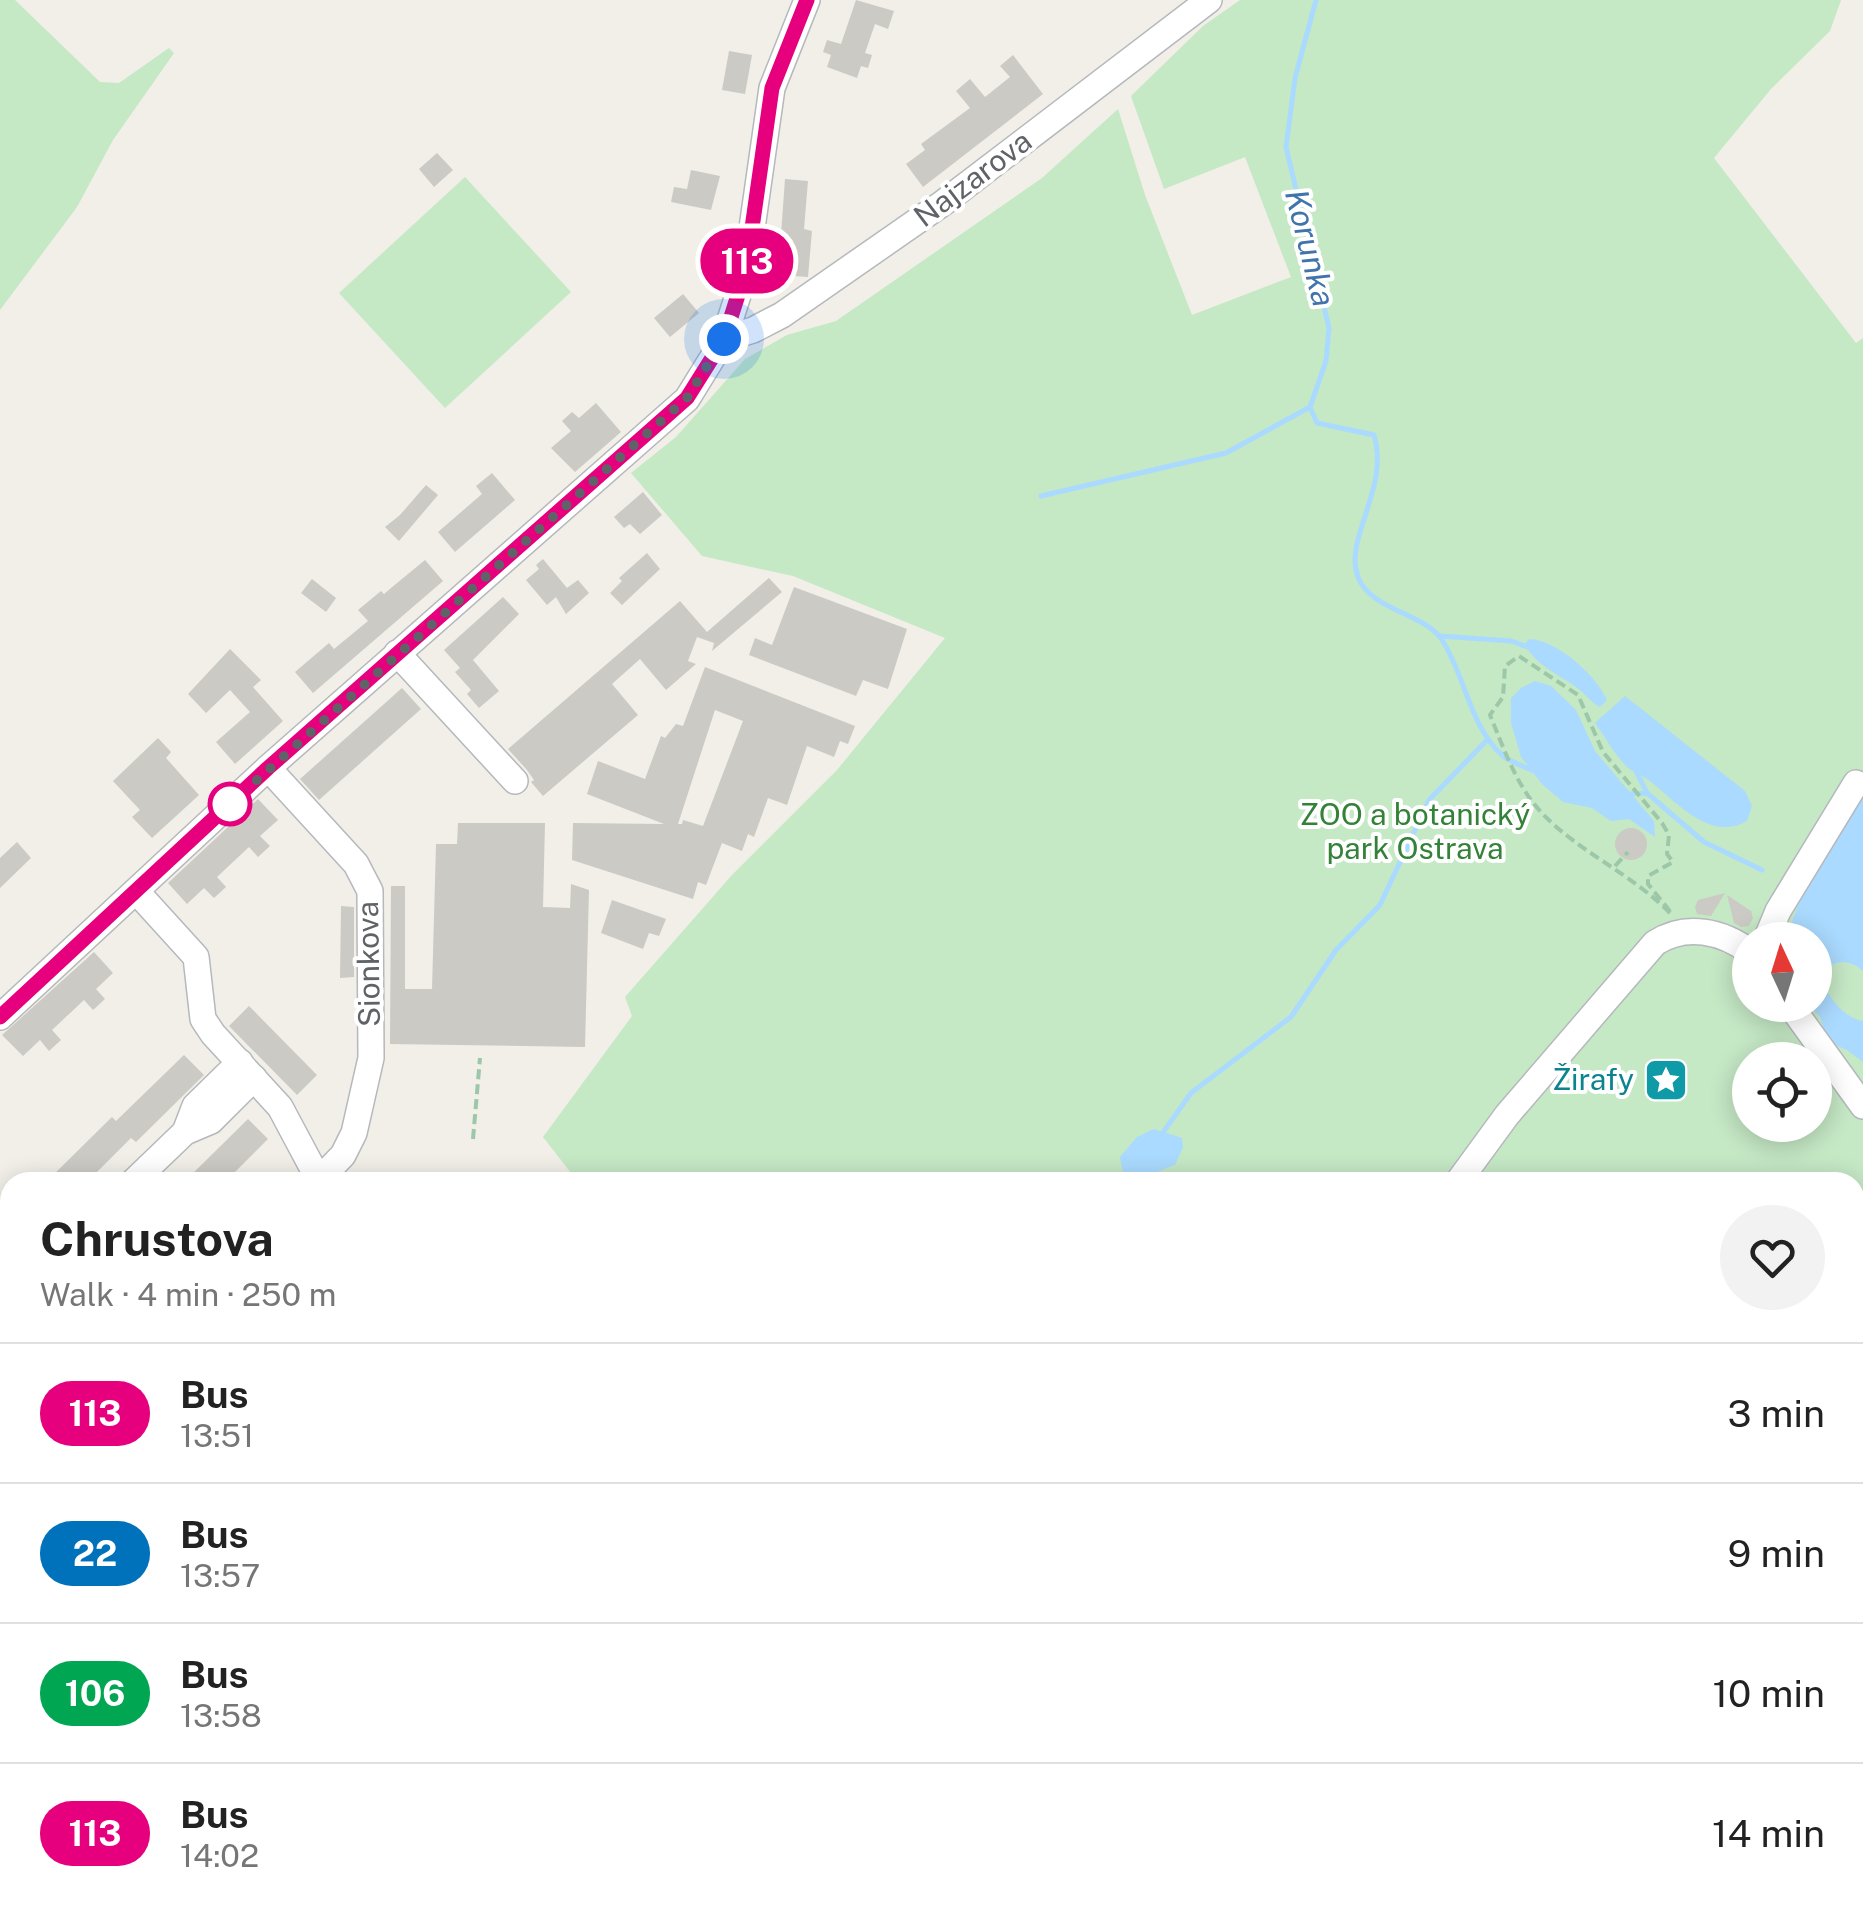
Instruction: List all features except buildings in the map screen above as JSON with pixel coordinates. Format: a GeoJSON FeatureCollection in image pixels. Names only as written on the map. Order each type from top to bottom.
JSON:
{"type":"FeatureCollection","features":[{"type":"Feature","properties":{"kind":"street"},"geometry":{"type":"LineString","coordinates":[[0,1017],[268,768],[687,398],[724,339],[746,270],[772,88],[807,0]]}},
{"type":"Feature","properties":{"kind":"street","name":"Najzarova"},"geometry":{"type":"LineString","coordinates":[[724,339],[753,330],[782,314],[943,204],[1210,0]]}},
{"type":"Feature","properties":{"kind":"street"},"geometry":{"type":"LineString","coordinates":[[397,654],[514,780]]}},
{"type":"Feature","properties":{"kind":"street","name":"Sionkova"},"geometry":{"type":"LineString","coordinates":[[268,768],[356,864],[370,891],[371,1058],[354,1133],[343,1155],[327,1172]]}},
{"type":"Feature","properties":{"kind":"street"},"geometry":{"type":"LineString","coordinates":[[1773,922],[1856,783]]}},
{"type":"Feature","properties":{"kind":"street"},"geometry":{"type":"LineString","coordinates":[[136,891],[196,956],[204,1018],[280,1107],[314,1172]]}},
{"type":"Feature","properties":{"kind":"street"},"geometry":{"type":"LineString","coordinates":[[1465,1172],[1507,1115],[1655,943],[1669,934],[1699,932],[1732,939]]}},
{"type":"Feature","properties":{"kind":"street"},"geometry":{"type":"LineString","coordinates":[[1802,1022],[1863,1106]]}},
{"type":"Feature","properties":{"kind":"street"},"geometry":{"type":"LineString","coordinates":[[143,1172],[185,1132],[195,1106],[247,1070]]}},
{"type":"Feature","properties":{"kind":"path"},"geometry":{"type":"LineString","coordinates":[[1615,866],[1571,838],[1540,811],[1510,766],[1490,715],[1503,698],[1505,666],[1519,656],[1578,695],[1603,752],[1662,823],[1669,835],[1667,854],[1674,862],[1648,876],[1647,885],[1679,922],[1647,885],[1632,883],[1615,866]]}},
{"type":"Feature","properties":{"kind":"path"},"geometry":{"type":"LineString","coordinates":[[1615,866],[1628,852]]}},
{"type":"Feature","properties":{"kind":"path"},"geometry":{"type":"LineString","coordinates":[[473,1139],[480,1058]]}},
{"type":"Feature","properties":{"kind":"green space"},"geometry":{"type":"Polygon","coordinates":[[[0,0],[15,0],[100,82],[119,83],[169,48],[174,53],[113,140],[77,207],[0,310],[0,0]]]}},
{"type":"Feature","properties":{"kind":"green space","name":"ZOO a botanický park Ostrava"},"geometry":{"type":"Polygon","coordinates":[[[1240,0],[1841,0],[1830,31],[1771,89],[1714,158],[1856,343],[1863,338],[1863,1172],[570,1172],[543,1137],[632,1016],[625,997],[732,875],[837,770],[945,638],[793,576],[702,556],[631,473],[676,437],[745,359],[787,335],[836,321],[1042,178],[1118,109],[1145,195],[1192,315],[1291,277],[1245,157],[1164,189],[1131,96],[1203,26],[1240,0]]]}},
{"type":"Feature","properties":{"kind":"green space"},"geometry":{"type":"Polygon","coordinates":[[[465,177],[571,292],[445,408],[339,293],[465,177]]]}},
{"type":"Feature","properties":{"kind":"water"},"geometry":{"type":"Polygon","coordinates":[[[1529,639],[1551,645],[1574,660],[1607,700],[1600,707],[1543,665],[1525,644],[1529,639]]]}},
{"type":"Feature","properties":{"kind":"water"},"geometry":{"type":"Polygon","coordinates":[[[1535,681],[1551,686],[1576,710],[1595,751],[1654,821],[1655,837],[1629,819],[1611,821],[1592,808],[1563,802],[1542,784],[1521,757],[1511,723],[1511,698],[1535,681]]]}},
{"type":"Feature","properties":{"kind":"water"},"geometry":{"type":"Polygon","coordinates":[[[1625,696],[1745,791],[1752,806],[1747,821],[1719,827],[1706,823],[1627,767],[1595,723],[1625,696]]]}},
{"type":"Feature","properties":{"kind":"water"},"geometry":{"type":"Polygon","coordinates":[[[1863,783],[1863,971],[1852,964],[1832,965],[1832,922],[1792,922],[1807,882],[1863,783]]]}},
{"type":"Feature","properties":{"kind":"water"},"geometry":{"type":"Polygon","coordinates":[[[1832,999],[1848,1015],[1863,1021],[1863,1062],[1828,1042],[1822,1022],[1832,1022],[1832,999]]]}},
{"type":"Feature","properties":{"kind":"water"},"geometry":{"type":"Polygon","coordinates":[[[1154,1129],[1182,1138],[1183,1147],[1175,1165],[1157,1172],[1123,1172],[1120,1157],[1137,1137],[1154,1129]]]}},
{"type":"Feature","properties":{"kind":"waterway","name":"Korunka"},"geometry":{"type":"LineString","coordinates":[[1316,0],[1295,78],[1286,147],[1329,328],[1326,361],[1310,407],[1317,423],[1374,435],[1376,475],[1356,546],[1358,577],[1374,597],[1434,631],[1450,654],[1475,716],[1491,743],[1506,758],[1537,772]]}},
{"type":"Feature","properties":{"kind":"waterway"},"geometry":{"type":"LineString","coordinates":[[1041,496],[1226,453],[1310,407]]}},
{"type":"Feature","properties":{"kind":"waterway"},"geometry":{"type":"LineString","coordinates":[[1440,636],[1511,641],[1528,647]]}},
{"type":"Feature","properties":{"kind":"waterway"},"geometry":{"type":"LineString","coordinates":[[1164,1131],[1191,1093],[1291,1017],[1336,950],[1380,905],[1429,800],[1488,739]]}},
{"type":"Feature","properties":{"kind":"waterway"},"geometry":{"type":"LineString","coordinates":[[1635,769],[1647,793]]}},
{"type":"Feature","properties":{"kind":"waterway","name":"Korunka"},"geometry":{"type":"LineString","coordinates":[[1630,794],[1647,793],[1704,842],[1762,870]]}},
{"type":"Feature","properties":{"kind":"bus line","name":"113"},"geometry":{"type":"LineString","coordinates":[[0,1017],[268,768],[687,398],[724,339],[746,270],[772,88],[807,0]]}},
{"type":"Feature","properties":{"kind":"place","name":"Žirafy"},"geometry":{"type":"Point","coordinates":[1666,1080]}},
{"type":"Feature","properties":{"kind":"route"},"geometry":{"type":"LineString","coordinates":[[230,804],[687,398],[724,339]]}}]}
